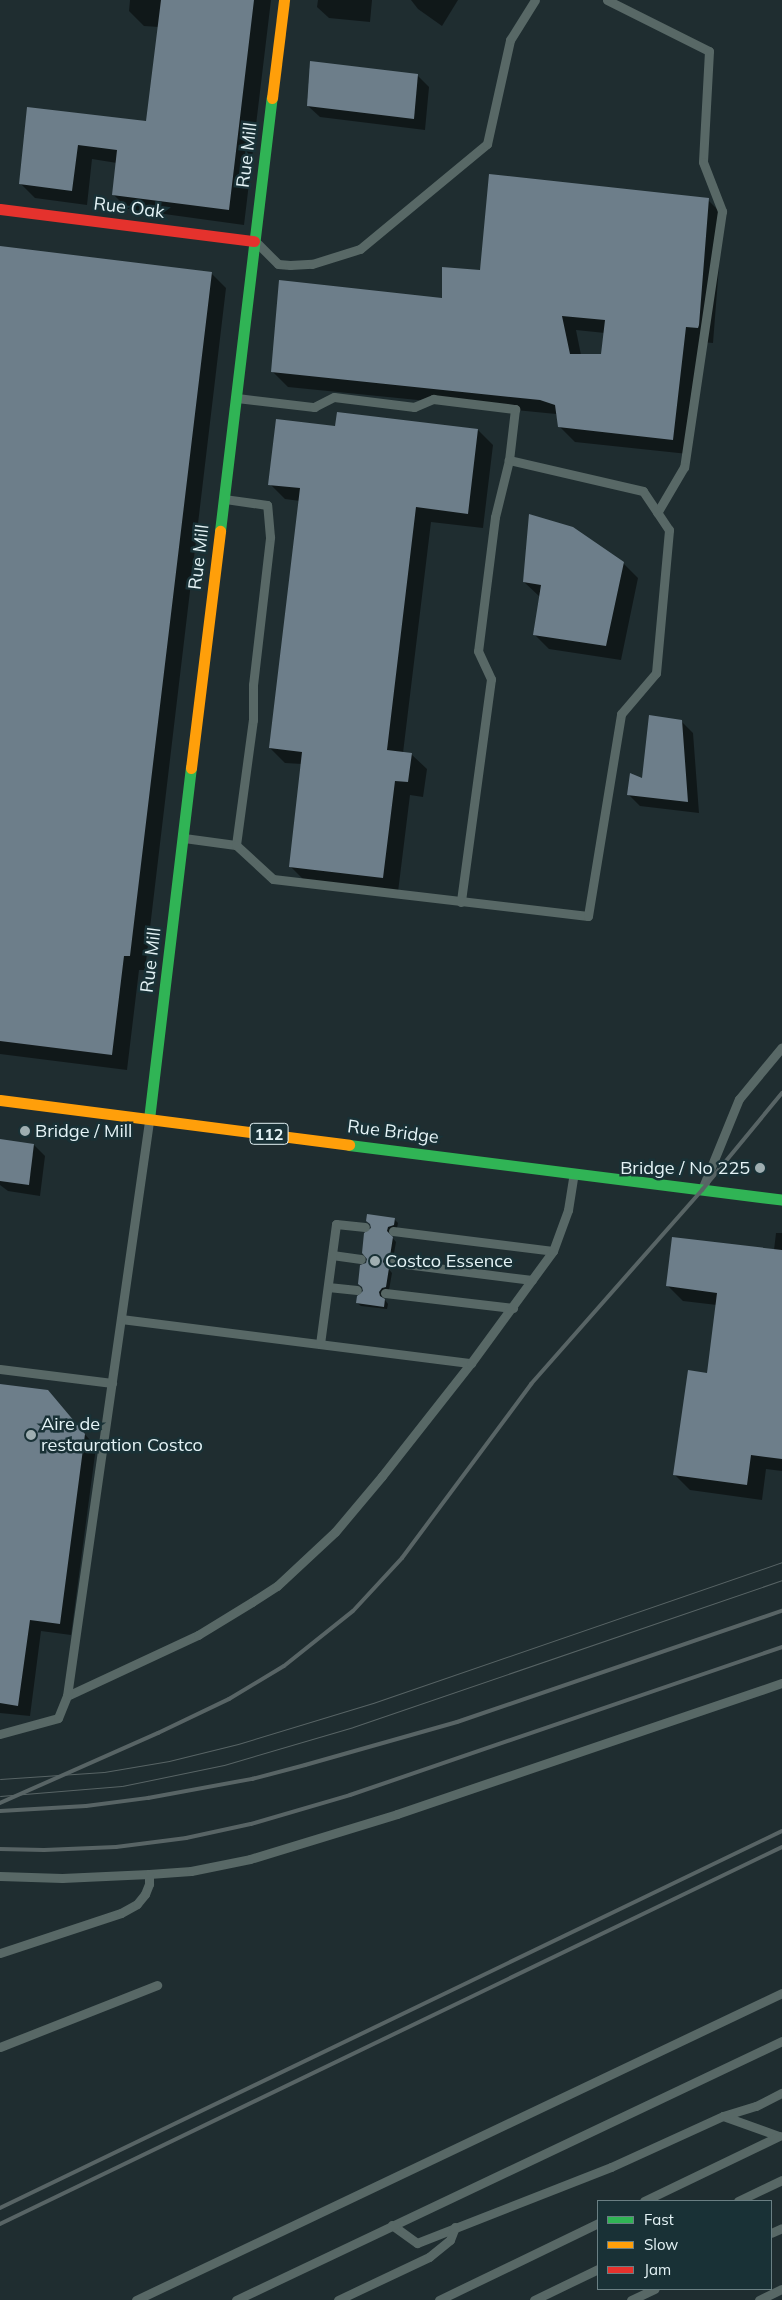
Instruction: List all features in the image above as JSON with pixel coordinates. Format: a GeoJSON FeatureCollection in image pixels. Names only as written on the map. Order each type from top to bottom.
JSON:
{"type":"FeatureCollection","features":[{"type":"Feature","properties":{"kind":"street","name":"Rue Mill"},"geometry":{"type":"LineString","coordinates":[[149,1119],[284,0]]}},
{"type":"Feature","properties":{"kind":"street","name":"Rue Oak"},"geometry":{"type":"LineString","coordinates":[[0,209],[254,241]]}},
{"type":"Feature","properties":{"kind":"street","name":"Rue Bridge"},"geometry":{"type":"LineString","coordinates":[[0,1100],[782,1200]]}},
{"type":"Feature","properties":{"kind":"lane"},"geometry":{"type":"LineString","coordinates":[[254,241],[278,264],[312,264],[360,249],[487,144],[510,40],[535,0]]}},
{"type":"Feature","properties":{"kind":"lane"},"geometry":{"type":"LineString","coordinates":[[607,0],[709,51],[703,162],[722,211],[684,467],[657,513]]}},
{"type":"Feature","properties":{"kind":"lane"},"geometry":{"type":"LineString","coordinates":[[236,398],[314,408],[334,397],[414,407],[433,399],[515,409],[508,460],[495,517],[478,651],[491,679],[461,902]]}},
{"type":"Feature","properties":{"kind":"lane"},"geometry":{"type":"LineString","coordinates":[[183,838],[236,845],[273,879],[588,916],[621,714],[656,673],[669,530],[643,491],[508,460]]}},
{"type":"Feature","properties":{"kind":"lane"},"geometry":{"type":"LineString","coordinates":[[224,499],[267,505],[270,538],[253,685],[253,720],[236,845]]}},
{"type":"Feature","properties":{"kind":"lane"},"geometry":{"type":"LineString","coordinates":[[702,1190],[721,1149],[739,1099],[782,1047]]}},
{"type":"Feature","properties":{"kind":"lane"},"geometry":{"type":"LineString","coordinates":[[0,1734],[58,1718],[67,1696],[149,1119]]}},
{"type":"Feature","properties":{"kind":"lane"},"geometry":{"type":"LineString","coordinates":[[67,1696],[198,1635],[277,1586],[335,1532],[471,1364],[553,1251],[566,1217],[573,1173]]}},
{"type":"Feature","properties":{"kind":"lane"},"geometry":{"type":"LineString","coordinates":[[320,1344],[336,1224],[365,1228]]}},
{"type":"Feature","properties":{"kind":"lane"},"geometry":{"type":"LineString","coordinates":[[393,1231],[553,1251]]}},
{"type":"Feature","properties":{"kind":"lane"},"geometry":{"type":"LineString","coordinates":[[332,1255],[361,1259]]}},
{"type":"Feature","properties":{"kind":"lane"},"geometry":{"type":"LineString","coordinates":[[389,1262],[532,1280]]}},
{"type":"Feature","properties":{"kind":"lane"},"geometry":{"type":"LineString","coordinates":[[328,1287],[357,1290]]}},
{"type":"Feature","properties":{"kind":"lane"},"geometry":{"type":"LineString","coordinates":[[386,1293],[513,1308]]}},
{"type":"Feature","properties":{"kind":"lane"},"geometry":{"type":"LineString","coordinates":[[121,1318],[471,1364]]}},
{"type":"Feature","properties":{"kind":"lane"},"geometry":{"type":"LineString","coordinates":[[0,1369],[112,1383]]}},
{"type":"Feature","properties":{"kind":"lane"},"geometry":{"type":"LineString","coordinates":[[0,1876],[62,1878],[149,1874],[219,1867],[292,1848],[782,1683]]}},
{"type":"Feature","properties":{"kind":"lane"},"geometry":{"type":"LineString","coordinates":[[0,1953],[121,1913],[138,1904],[149,1884],[149,1874]]}},
{"type":"Feature","properties":{"kind":"lane"},"geometry":{"type":"LineString","coordinates":[[0,2047],[157,1985]]}},
{"type":"Feature","properties":{"kind":"lane"},"geometry":{"type":"LineString","coordinates":[[136,2300],[782,1993]]}},
{"type":"Feature","properties":{"kind":"lane"},"geometry":{"type":"LineString","coordinates":[[236,2300],[782,2041]]}},
{"type":"Feature","properties":{"kind":"lane"},"geometry":{"type":"LineString","coordinates":[[392,2225],[417,2243],[611,2167],[723,2116],[756,2106],[782,2093]]}},
{"type":"Feature","properties":{"kind":"lane"},"geometry":{"type":"LineString","coordinates":[[723,2116],[780,2137]]}},
{"type":"Feature","properties":{"kind":"lane"},"geometry":{"type":"LineString","coordinates":[[646,2200],[780,2137]]}},
{"type":"Feature","properties":{"kind":"lane"},"geometry":{"type":"LineString","coordinates":[[740,2200],[782,2180]]}},
{"type":"Feature","properties":{"kind":"lane"},"geometry":{"type":"LineString","coordinates":[[438,2300],[597,2223]]}},
{"type":"Feature","properties":{"kind":"lane"},"geometry":{"type":"LineString","coordinates":[[338,2300],[429,2256],[450,2240],[455,2227]]}},
{"type":"Feature","properties":{"kind":"lane"},"geometry":{"type":"LineString","coordinates":[[534,2300],[597,2269]]}},
{"type":"Feature","properties":{"kind":"lane"},"geometry":{"type":"LineString","coordinates":[[759,2300],[782,2289]]}},
{"type":"Feature","properties":{"kind":"lane"},"geometry":{"type":"LineString","coordinates":[[632,2300],[653,2290]]}},
{"type":"Feature","properties":{"kind":"building"},"geometry":{"type":"Polygon","coordinates":[[[161,0],[254,0],[229,210],[112,195],[117,150],[78,145],[72,191],[19,184],[27,107],[146,121],[161,0]]]}},
{"type":"Feature","properties":{"kind":"building"},"geometry":{"type":"Polygon","coordinates":[[[310,61],[418,74],[414,119],[307,106],[310,61]]]}},
{"type":"Feature","properties":{"kind":"building"},"geometry":{"type":"Polygon","coordinates":[[[489,174],[709,198],[699,325],[698,328],[686,327],[673,440],[558,427],[555,405],[540,400],[271,372],[279,280],[442,298],[442,267],[480,270],[489,174]],[[562,316],[570,354],[601,354],[605,320],[562,316]]]}},
{"type":"Feature","properties":{"kind":"building"},"geometry":{"type":"Polygon","coordinates":[[[0,246],[212,272],[130,956],[124,956],[112,1055],[0,1041],[0,246]]]}},
{"type":"Feature","properties":{"kind":"building"},"geometry":{"type":"Polygon","coordinates":[[[337,412],[478,429],[468,514],[416,507],[387,750],[412,753],[408,782],[395,781],[383,878],[289,867],[302,752],[269,748],[300,488],[268,485],[276,419],[335,426],[337,412]]]}},
{"type":"Feature","properties":{"kind":"building"},"geometry":{"type":"Polygon","coordinates":[[[529,514],[573,527],[624,562],[606,646],[533,635],[541,585],[523,582],[529,514]]]}},
{"type":"Feature","properties":{"kind":"building"},"geometry":{"type":"Polygon","coordinates":[[[649,715],[682,720],[688,802],[627,795],[630,773],[642,778],[649,715]]]}},
{"type":"Feature","properties":{"kind":"building"},"geometry":{"type":"Polygon","coordinates":[[[0,1139],[34,1144],[29,1185],[0,1181],[0,1139]]]}},
{"type":"Feature","properties":{"kind":"building","name":"Costco Essence"},"geometry":{"type":"Polygon","coordinates":[[[367,1214],[395,1218],[394,1225],[388,1227],[387,1231],[393,1237],[390,1256],[384,1258],[383,1262],[389,1268],[386,1287],[382,1288],[379,1292],[380,1296],[385,1299],[384,1307],[356,1303],[357,1296],[363,1291],[362,1287],[358,1284],[360,1265],[366,1263],[367,1259],[362,1253],[364,1233],[371,1228],[370,1224],[366,1221],[367,1214]]]}},
{"type":"Feature","properties":{"kind":"building"},"geometry":{"type":"Polygon","coordinates":[[[672,1237],[782,1250],[782,1459],[751,1455],[747,1485],[673,1475],[688,1370],[707,1373],[717,1293],[666,1286],[672,1237]]]}},
{"type":"Feature","properties":{"kind":"building"},"geometry":{"type":"Polygon","coordinates":[[[0,1384],[48,1390],[85,1434],[60,1624],[30,1620],[18,1706],[0,1703],[0,1384]]]}},
{"type":"Feature","properties":{"kind":"tram line"},"geometry":{"type":"LineString","coordinates":[[0,1779],[104,1772],[169,1761],[238,1744],[373,1703],[782,1562]]}},
{"type":"Feature","properties":{"kind":"tram line"},"geometry":{"type":"LineString","coordinates":[[0,1796],[122,1786],[224,1765],[353,1727],[782,1580]]}},
{"type":"Feature","properties":{"kind":"railway"},"geometry":{"type":"LineString","coordinates":[[0,1803],[158,1733],[229,1699],[284,1666],[353,1611],[402,1558],[531,1384],[702,1190],[782,1093]]}},
{"type":"Feature","properties":{"kind":"railway"},"geometry":{"type":"LineString","coordinates":[[0,1811],[86,1806],[148,1798],[252,1779],[457,1722],[782,1611]]}},
{"type":"Feature","properties":{"kind":"railway"},"geometry":{"type":"LineString","coordinates":[[0,1849],[44,1850],[116,1847],[186,1838],[251,1824],[350,1795],[782,1647]]}},
{"type":"Feature","properties":{"kind":"railway"},"geometry":{"type":"LineString","coordinates":[[0,2208],[782,1831]]}},
{"type":"Feature","properties":{"kind":"railway"},"geometry":{"type":"LineString","coordinates":[[0,2224],[782,1847]]}},
{"type":"Feature","properties":{"kind":"traffic: fast"},"geometry":{"type":"LineString","coordinates":[[220,531],[272,98]]}},
{"type":"Feature","properties":{"kind":"traffic: fast"},"geometry":{"type":"LineString","coordinates":[[149,1119],[191,768]]}},
{"type":"Feature","properties":{"kind":"traffic: fast"},"geometry":{"type":"LineString","coordinates":[[349,1145],[782,1200]]}},
{"type":"Feature","properties":{"kind":"traffic: slow"},"geometry":{"type":"LineString","coordinates":[[272,98],[284,0]]}},
{"type":"Feature","properties":{"kind":"traffic: slow"},"geometry":{"type":"LineString","coordinates":[[191,768],[220,531]]}},
{"type":"Feature","properties":{"kind":"traffic: slow"},"geometry":{"type":"LineString","coordinates":[[0,1100],[349,1145]]}},
{"type":"Feature","properties":{"kind":"traffic: jam"},"geometry":{"type":"LineString","coordinates":[[0,209],[254,241]]}},
{"type":"Feature","properties":{"kind":"place","name":"Bridge / Mill"},"geometry":{"type":"Point","coordinates":[25,1131]}},
{"type":"Feature","properties":{"kind":"place","name":"Bridge / No 225"},"geometry":{"type":"Point","coordinates":[760,1168]}},
{"type":"Feature","properties":{"kind":"place","name":"Costco Essence"},"geometry":{"type":"Point","coordinates":[375,1261]}},
{"type":"Feature","properties":{"kind":"place","name":"Aire de restauration Costco"},"geometry":{"type":"Point","coordinates":[31,1435]}}]}
